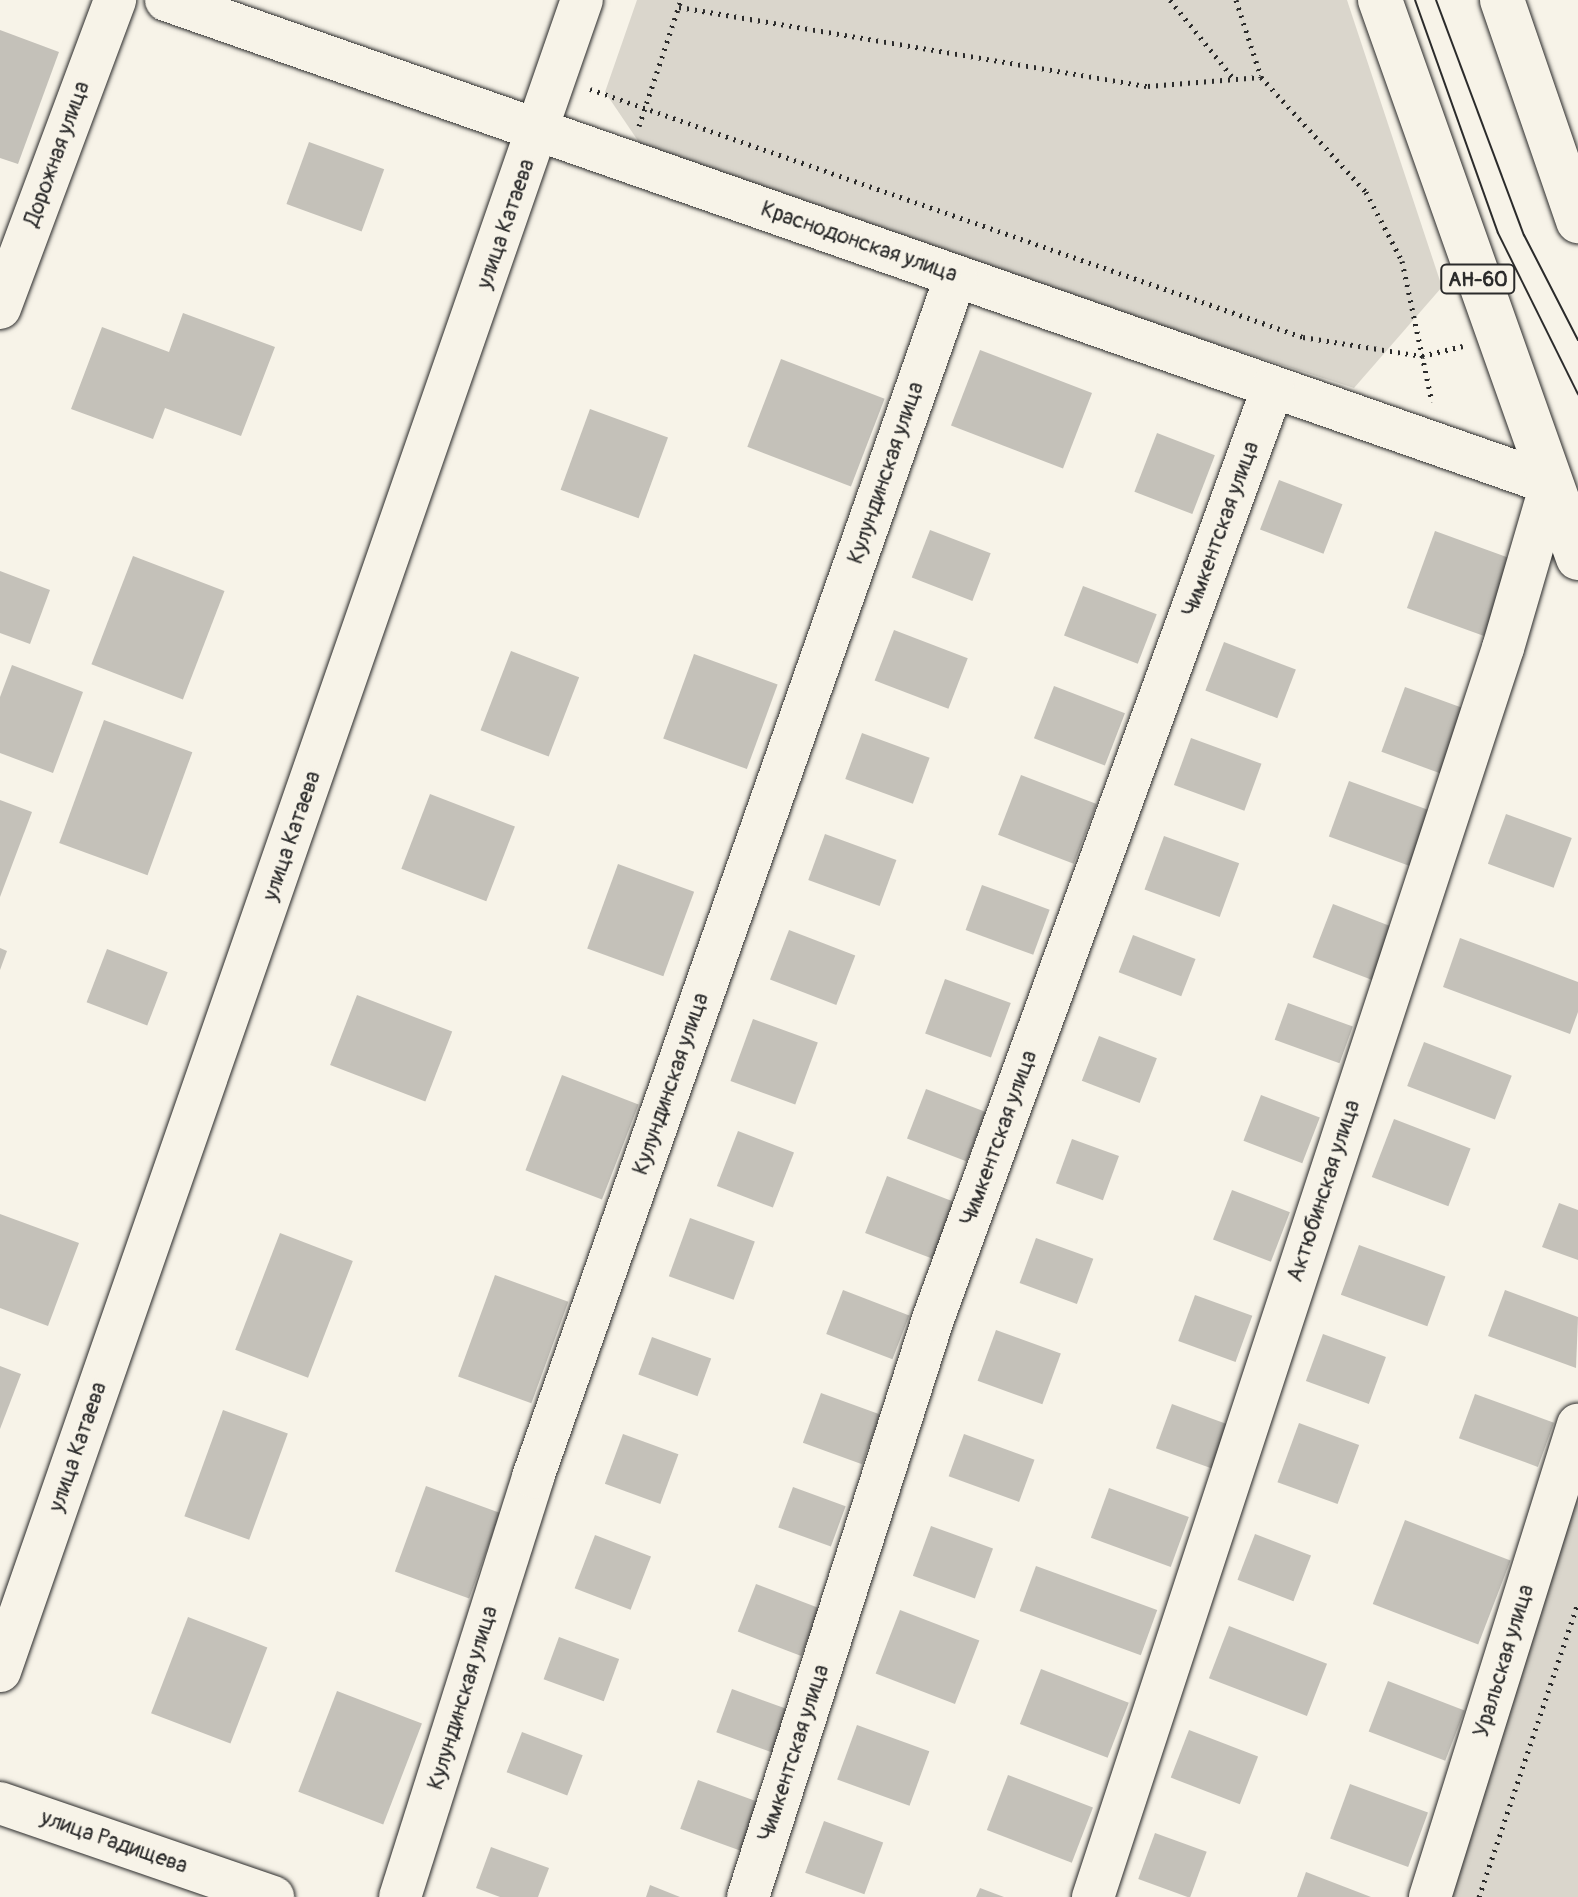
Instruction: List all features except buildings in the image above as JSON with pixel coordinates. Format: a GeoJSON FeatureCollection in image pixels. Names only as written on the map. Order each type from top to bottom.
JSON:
{"type":"FeatureCollection","features":[{"type":"Feature","properties":{"kind":"main road","name":"АН-60"},"geometry":{"type":"LineString","coordinates":[[1380,0],[1578,558]]}},
{"type":"Feature","properties":{"kind":"main road"},"geometry":{"type":"LineString","coordinates":[[1502,0],[1578,221]]}},
{"type":"Feature","properties":{"kind":"street","name":"Дорожная улица"},"geometry":{"type":"LineString","coordinates":[[0,308],[115,0]]}},
{"type":"Feature","properties":{"kind":"street","name":"Краснодонская улица"},"geometry":{"type":"LineString","coordinates":[[166,0],[1551,484]]}},
{"type":"Feature","properties":{"kind":"street","name":"улица Катаева"},"geometry":{"type":"LineString","coordinates":[[0,1671],[582,0]]}},
{"type":"Feature","properties":{"kind":"street","name":"Кулундинская улица"},"geometry":{"type":"LineString","coordinates":[[400,1897],[533,1477],[956,276]]}},
{"type":"Feature","properties":{"kind":"street","name":"Чимкентская улица"},"geometry":{"type":"LineString","coordinates":[[748,1897],[933,1319],[1273,387]]}},
{"type":"Feature","properties":{"kind":"street","name":"Актюбинская улица"},"geometry":{"type":"LineString","coordinates":[[1093,1897],[1503,648],[1551,484]]}},
{"type":"Feature","properties":{"kind":"street","name":"Уральская улица"},"geometry":{"type":"LineString","coordinates":[[1430,1897],[1578,1425]]}},
{"type":"Feature","properties":{"kind":"street","name":"улица Радищева"},"geometry":{"type":"LineString","coordinates":[[0,1803],[273,1897]]}},
{"type":"Feature","properties":{"kind":"path"},"geometry":{"type":"LineString","coordinates":[[1170,0],[1235,79]]}},
{"type":"Feature","properties":{"kind":"path"},"geometry":{"type":"LineString","coordinates":[[1236,0],[1261,77],[1366,192],[1402,261],[1441,445]]}},
{"type":"Feature","properties":{"kind":"path"},"geometry":{"type":"LineString","coordinates":[[628,161],[680,3],[1148,86],[1261,77]]}},
{"type":"Feature","properties":{"kind":"path"},"geometry":{"type":"LineString","coordinates":[[557,75],[644,112],[1303,337],[1422,356],[1499,338]]}},
{"type":"Feature","properties":{"kind":"path"},"geometry":{"type":"LineString","coordinates":[[1479,1897],[1578,1602]]}},
{"type":"Feature","properties":{"kind":"shaded area"},"geometry":{"type":"Polygon","coordinates":[[[637,0],[1347,0],[1442,287],[1354,388],[653,163],[605,92],[637,0]]]}},
{"type":"Feature","properties":{"kind":"shaded area"},"geometry":{"type":"Polygon","coordinates":[[[1578,1467],[1578,1897],[1437,1897],[1578,1467]]]}},
{"type":"Feature","properties":{"kind":"tram line"},"geometry":{"type":"LineString","coordinates":[[1415,0],[1498,233],[1578,394]]}},
{"type":"Feature","properties":{"kind":"tram line"},"geometry":{"type":"LineString","coordinates":[[1436,0],[1524,235],[1578,340]]}}]}
